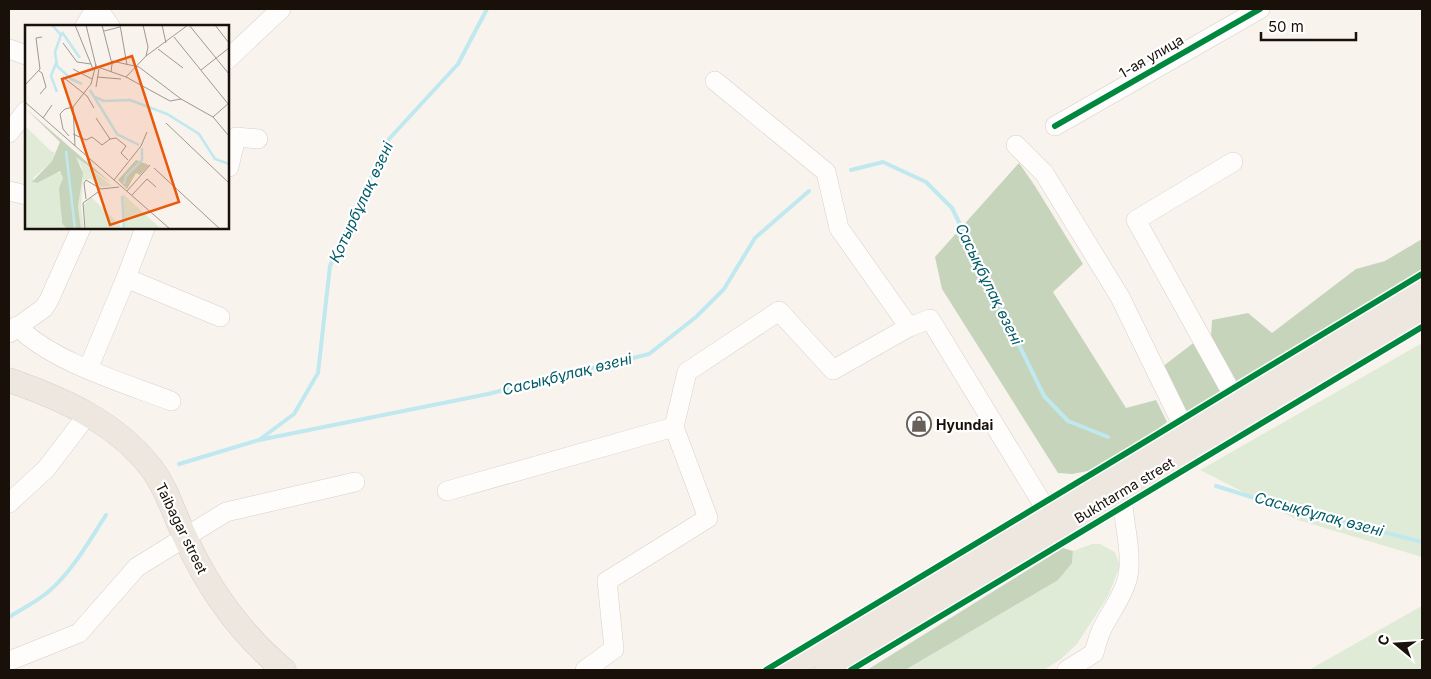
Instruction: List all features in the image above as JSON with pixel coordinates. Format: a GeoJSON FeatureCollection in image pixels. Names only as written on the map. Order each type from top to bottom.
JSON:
{"type":"FeatureCollection","features":[{"type":"Feature","properties":{"kind":"main road","name":"Bukhtarma street"},"geometry":{"type":"LineString","coordinates":[[786,670],[1047,511],[1116,482],[1184,428],[1422,284]]}},
{"type":"Feature","properties":{"kind":"main road","name":"Bukhtarma street"},"geometry":{"type":"LineString","coordinates":[[827,670],[1116,482],[1422,311]]}},
{"type":"Feature","properties":{"kind":"main road","name":"Taibagar street"},"geometry":{"type":"LineString","coordinates":[[9,380],[58,398],[88,414],[127,441],[152,470],[169,500],[184,537],[208,580],[236,621],[258,646],[284,670]]}},
{"type":"Feature","properties":{"kind":"street"},"geometry":{"type":"LineString","coordinates":[[86,25],[96,9],[109,25]]}},
{"type":"Feature","properties":{"kind":"street"},"geometry":{"type":"LineString","coordinates":[[229,58],[281,9]]}},
{"type":"Feature","properties":{"kind":"street","name":"1-ая улица"},"geometry":{"type":"LineString","coordinates":[[1055,126],[1260,9]]}},
{"type":"Feature","properties":{"kind":"street"},"geometry":{"type":"LineString","coordinates":[[9,49],[25,54]]}},
{"type":"Feature","properties":{"kind":"street"},"geometry":{"type":"LineString","coordinates":[[714,81],[826,172],[839,228],[909,327]]}},
{"type":"Feature","properties":{"kind":"street"},"geometry":{"type":"LineString","coordinates":[[9,132],[25,112]]}},
{"type":"Feature","properties":{"kind":"street"},"geometry":{"type":"LineString","coordinates":[[229,167],[236,138],[258,139]]}},
{"type":"Feature","properties":{"kind":"street"},"geometry":{"type":"LineString","coordinates":[[1016,145],[1044,173],[1120,297],[1184,428]]}},
{"type":"Feature","properties":{"kind":"street"},"geometry":{"type":"LineString","coordinates":[[1233,162],[1136,220],[1234,398]]}},
{"type":"Feature","properties":{"kind":"street"},"geometry":{"type":"LineString","coordinates":[[9,191],[25,195]]}},
{"type":"Feature","properties":{"kind":"street"},"geometry":{"type":"LineString","coordinates":[[81,229],[44,308],[13,330],[88,368],[171,402]]}},
{"type":"Feature","properties":{"kind":"street"},"geometry":{"type":"LineString","coordinates":[[88,368],[145,229]]}},
{"type":"Feature","properties":{"kind":"street"},"geometry":{"type":"LineString","coordinates":[[126,278],[220,316]]}},
{"type":"Feature","properties":{"kind":"street"},"geometry":{"type":"LineString","coordinates":[[585,670],[614,649],[607,581],[708,518],[674,427],[687,372],[779,312],[832,370],[909,327],[930,319],[1047,511]]}},
{"type":"Feature","properties":{"kind":"street"},"geometry":{"type":"LineString","coordinates":[[9,503],[46,469],[88,414]]}},
{"type":"Feature","properties":{"kind":"street"},"geometry":{"type":"LineString","coordinates":[[446,491],[674,427]]}},
{"type":"Feature","properties":{"kind":"street"},"geometry":{"type":"LineString","coordinates":[[9,661],[80,633],[137,567],[226,512],[355,482]]}},
{"type":"Feature","properties":{"kind":"street"},"geometry":{"type":"LineString","coordinates":[[1067,670],[1094,653],[1100,632],[1122,594],[1128,579],[1130,560],[1116,482]]}},
{"type":"Feature","properties":{"kind":"green space"},"geometry":{"type":"Polygon","coordinates":[[[1019,163],[1083,264],[1053,292],[1126,408],[1156,400],[1167,422],[1152,434],[1088,471],[1072,474],[1058,473],[942,289],[935,257],[1019,163]]]}},
{"type":"Feature","properties":{"kind":"green space"},"geometry":{"type":"Polygon","coordinates":[[[1422,239],[1422,274],[1236,386],[1211,336],[1212,320],[1248,313],[1272,333],[1356,269],[1385,261],[1422,239]]]}},
{"type":"Feature","properties":{"kind":"green space"},"geometry":{"type":"Polygon","coordinates":[[[1196,341],[1225,393],[1184,418],[1162,367],[1196,341]]]}},
{"type":"Feature","properties":{"kind":"green space"},"geometry":{"type":"Polygon","coordinates":[[[1422,343],[1422,557],[1298,520],[1200,470],[1422,343]]]}},
{"type":"Feature","properties":{"kind":"green space"},"geometry":{"type":"Polygon","coordinates":[[[1092,544],[1100,544],[1115,552],[1120,566],[1108,596],[1077,644],[1061,659],[1044,670],[904,670],[1072,563],[1073,551],[1092,544]]]}},
{"type":"Feature","properties":{"kind":"green space"},"geometry":{"type":"Polygon","coordinates":[[[1063,548],[1073,551],[1072,563],[1058,580],[905,670],[867,670],[1063,548]]]}},
{"type":"Feature","properties":{"kind":"green space"},"geometry":{"type":"Polygon","coordinates":[[[1422,606],[1422,670],[1309,670],[1418,608],[1422,606]]]}},
{"type":"Feature","properties":{"kind":"waterway","name":"Қотырбұлақ өзені"},"geometry":{"type":"LineString","coordinates":[[179,464],[259,440],[294,414],[318,373],[330,266],[389,139],[458,64],[487,9]]}},
{"type":"Feature","properties":{"kind":"waterway","name":"Сасықбұлақ өзені"},"geometry":{"type":"LineString","coordinates":[[851,170],[883,162],[926,182],[952,208],[1044,396],[1068,421],[1108,437]]}},
{"type":"Feature","properties":{"kind":"waterway","name":"Сасықбұлақ өзені"},"geometry":{"type":"LineString","coordinates":[[259,440],[488,394],[649,354],[696,317],[724,289],[755,238],[809,191]]}},
{"type":"Feature","properties":{"kind":"waterway","name":"Сасықбұлақ өзені"},"geometry":{"type":"LineString","coordinates":[[1216,486],[1274,504],[1422,542]]}},
{"type":"Feature","properties":{"kind":"waterway"},"geometry":{"type":"LineString","coordinates":[[9,617],[39,599],[57,584],[80,556],[106,515]]}},
{"type":"Feature","properties":{"kind":"cycle path"},"geometry":{"type":"LineString","coordinates":[[1055,126],[1260,9]]}},
{"type":"Feature","properties":{"kind":"cycle path"},"geometry":{"type":"LineString","coordinates":[[766,670],[1422,274]]}},
{"type":"Feature","properties":{"kind":"cycle path"},"geometry":{"type":"LineString","coordinates":[[851,670],[1422,327]]}},
{"type":"Feature","properties":{"kind":"place","name":"Hyundai"},"geometry":{"type":"Point","coordinates":[919,424]}}]}
